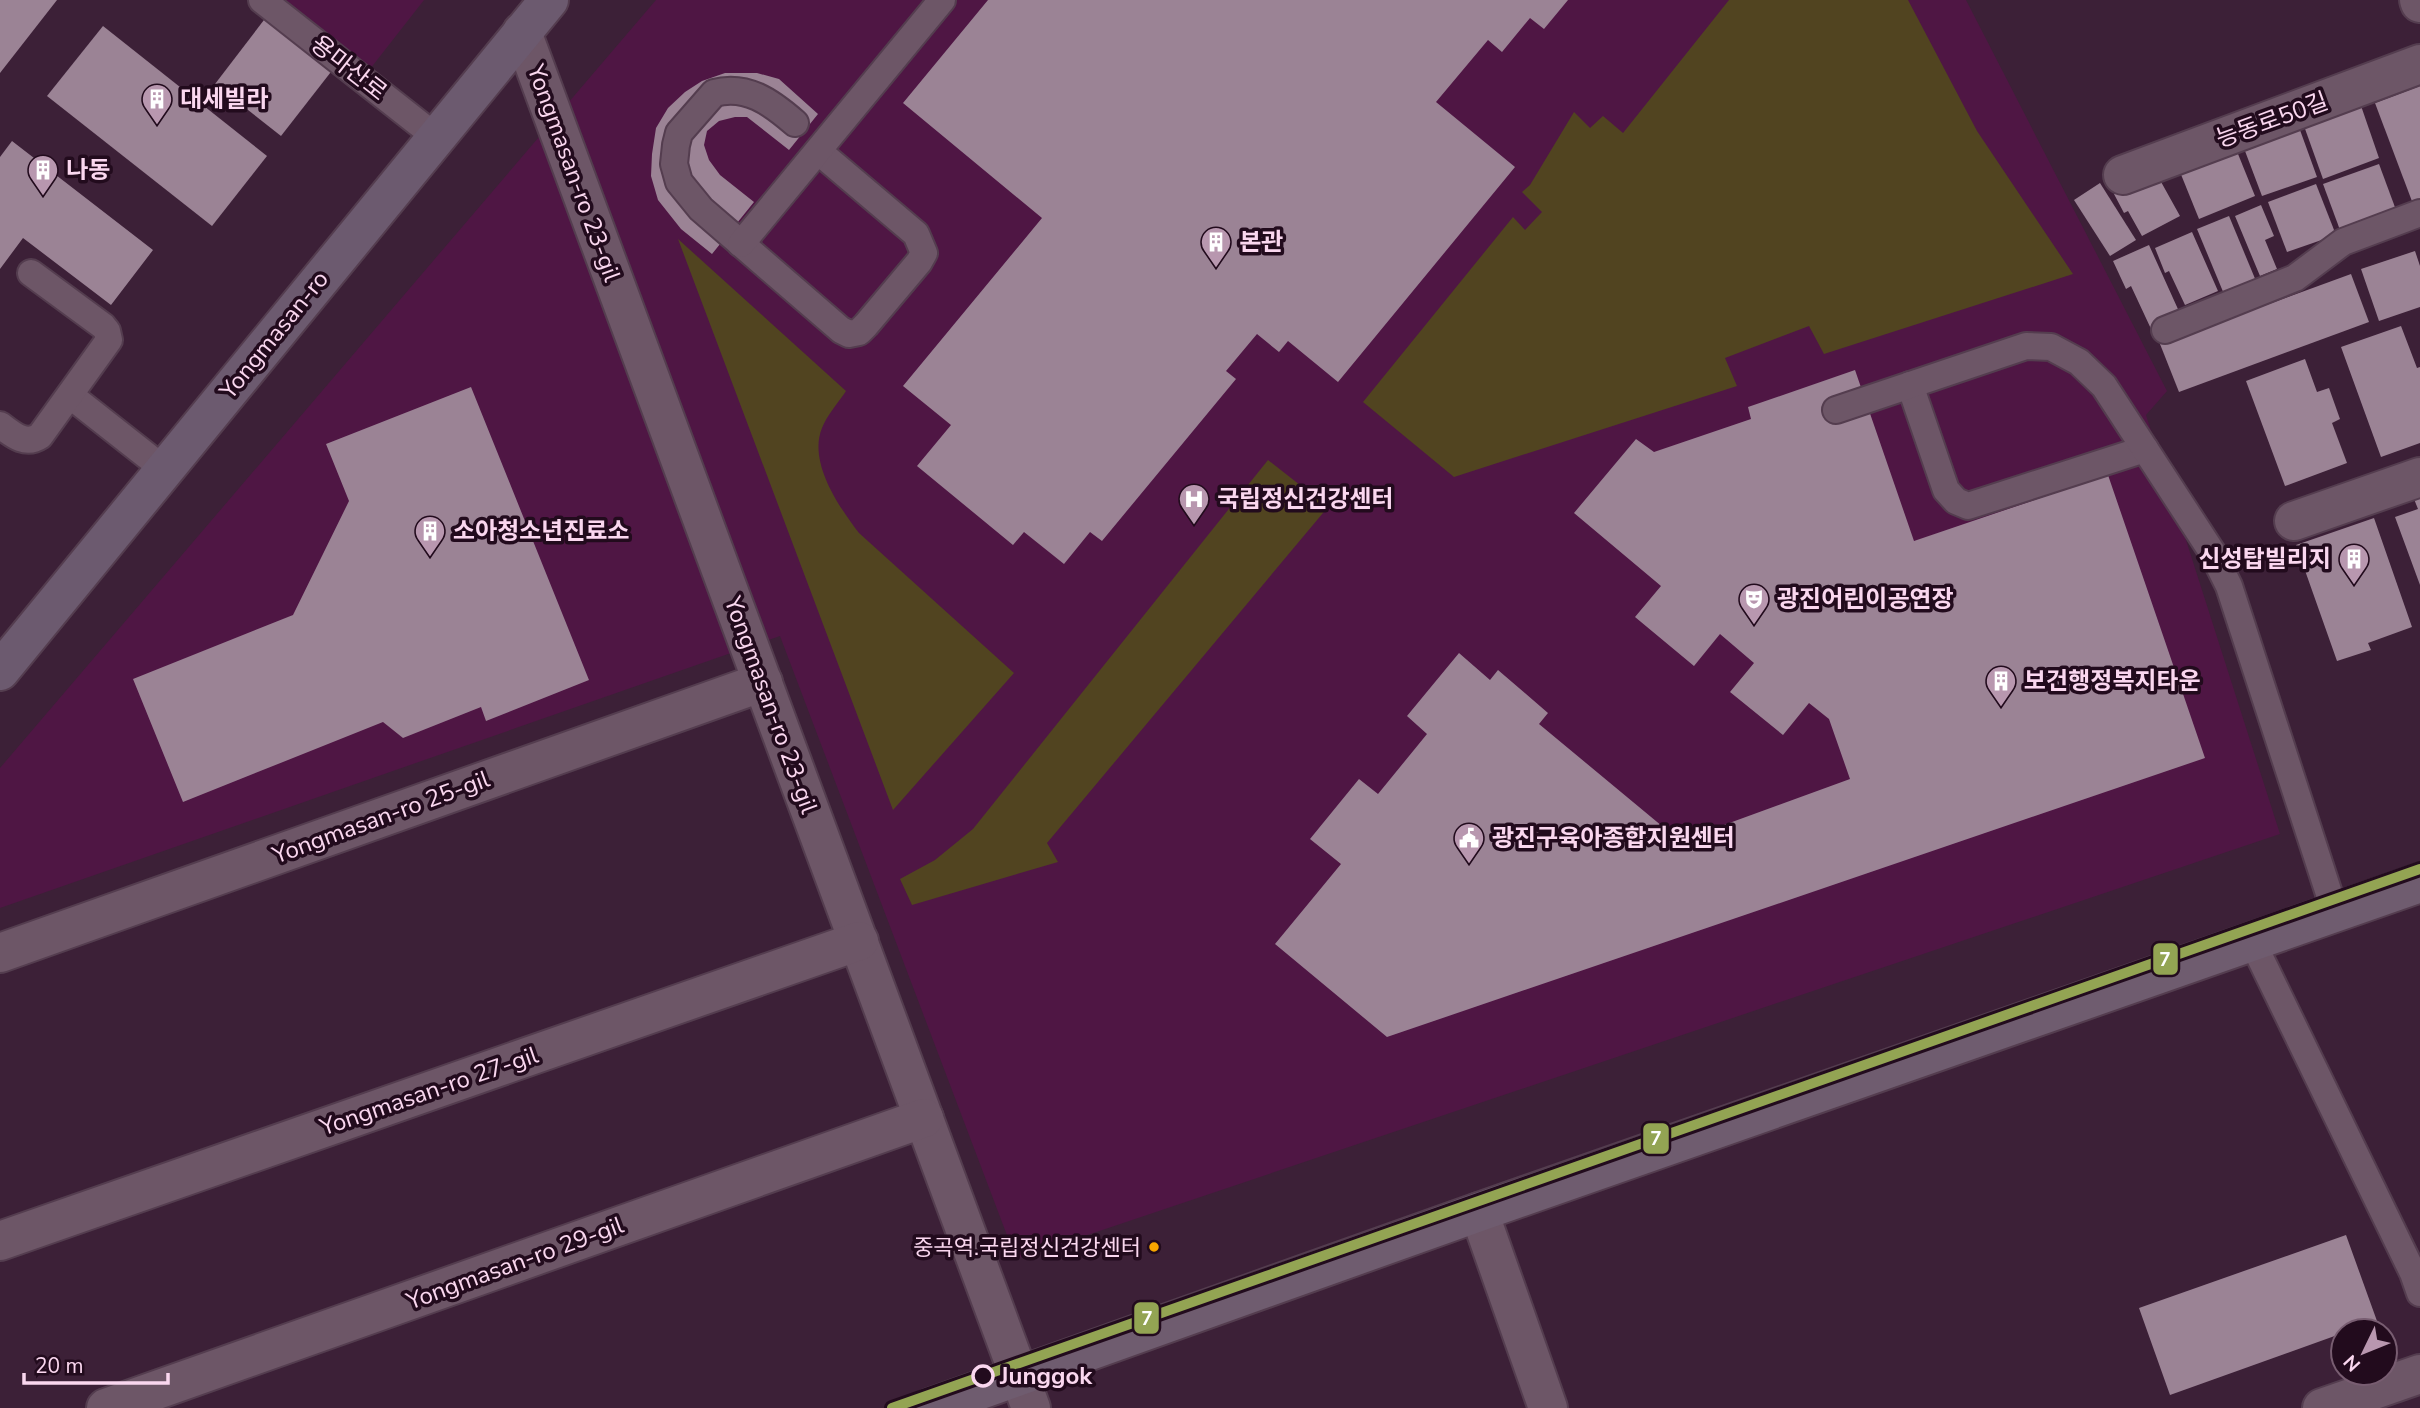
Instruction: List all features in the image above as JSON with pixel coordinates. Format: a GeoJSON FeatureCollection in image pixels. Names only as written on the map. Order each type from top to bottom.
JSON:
{"type":"FeatureCollection","features":[{"type":"Feature","properties":{"kind":"main road","name":"Yongmasan-ro"},"geometry":{"type":"LineString","coordinates":[[0,671],[550,0]]}},
{"type":"Feature","properties":{"kind":"main road"},"geometry":{"type":"LineString","coordinates":[[930,1408],[1026,1392],[1479,1212],[2420,883]]}},
{"type":"Feature","properties":{"kind":"street","name":"Yongmasan-ro 23-gil"},"geometry":{"type":"LineString","coordinates":[[522,32],[1026,1392]]}},
{"type":"Feature","properties":{"kind":"street","name":"능동로50길"},"geometry":{"type":"LineString","coordinates":[[2123,175],[2420,64]]}},
{"type":"Feature","properties":{"kind":"street"},"geometry":{"type":"LineString","coordinates":[[2294,521],[2420,477]]}},
{"type":"Feature","properties":{"kind":"street","name":"Yongmasan-ro 25-gil"},"geometry":{"type":"LineString","coordinates":[[0,953],[763,682]]}},
{"type":"Feature","properties":{"kind":"street","name":"Yongmasan-ro 27-gil"},"geometry":{"type":"LineString","coordinates":[[0,1241],[859,941]]}},
{"type":"Feature","properties":{"kind":"street","name":"Yongmasan-ro 29-gil"},"geometry":{"type":"LineString","coordinates":[[106,1408],[924,1118]]}},
{"type":"Feature","properties":{"kind":"street"},"geometry":{"type":"LineString","coordinates":[[1479,1212],[1548,1408]]}},
{"type":"Feature","properties":{"kind":"street"},"geometry":{"type":"LineString","coordinates":[[2322,1408],[2363,1401],[2420,1374]]}},
{"type":"Feature","properties":{"kind":"lane","name":"용마산로"},"geometry":{"type":"LineString","coordinates":[[262,0],[436,137]]}},
{"type":"Feature","properties":{"kind":"lane"},"geometry":{"type":"LineString","coordinates":[[741,244],[942,0]]}},
{"type":"Feature","properties":{"kind":"lane"},"geometry":{"type":"LineString","coordinates":[[794,123],[769,102],[738,90],[714,93],[679,133],[674,164],[680,182],[701,209],[841,330],[849,334],[859,332],[866,325],[924,253],[916,234],[818,151]]}},
{"type":"Feature","properties":{"kind":"lane"},"geometry":{"type":"LineString","coordinates":[[2165,330],[2295,278],[2343,242],[2420,213]]}},
{"type":"Feature","properties":{"kind":"lane"},"geometry":{"type":"LineString","coordinates":[[0,425],[15,436],[28,441],[35,440],[108,345],[107,331],[31,273]]}},
{"type":"Feature","properties":{"kind":"lane"},"geometry":{"type":"LineString","coordinates":[[1836,410],[2026,346],[2051,347],[2079,362],[2104,386],[2212,552],[2230,586],[2335,912]]}},
{"type":"Feature","properties":{"kind":"lane"},"geometry":{"type":"LineString","coordinates":[[1910,385],[1946,490],[1956,501],[1968,506],[2145,449]]}},
{"type":"Feature","properties":{"kind":"lane"},"geometry":{"type":"LineString","coordinates":[[71,396],[164,470]]}},
{"type":"Feature","properties":{"kind":"lane"},"geometry":{"type":"LineString","coordinates":[[2252,941],[2413,1273],[2420,1293]]}},
{"type":"Feature","properties":{"kind":"shaded area"},"geometry":{"type":"Polygon","coordinates":[[[281,0],[424,0],[370,69],[281,0]]]}},
{"type":"Feature","properties":{"kind":"shaded area","name":"국립정신건강센터"},"geometry":{"type":"Polygon","coordinates":[[[656,0],[1966,0],[2167,391],[2146,415],[2280,834],[1016,1259],[780,636],[0,908],[0,768],[656,0]]]}},
{"type":"Feature","properties":{"kind":"shaded area"},"geometry":{"type":"Polygon","coordinates":[[[1729,0],[1908,0],[1977,131],[2073,274],[1824,354],[1809,326],[1725,358],[1737,386],[1454,477],[1363,402],[1513,217],[1525,230],[1542,212],[1522,192],[1530,185],[1574,112],[1590,128],[1603,116],[1623,133],[1729,0]]]}},
{"type":"Feature","properties":{"kind":"shaded area"},"geometry":{"type":"Polygon","coordinates":[[[678,239],[846,391],[824,423],[819,441],[822,469],[835,497],[859,533],[1014,673],[893,810],[678,239]]]}},
{"type":"Feature","properties":{"kind":"shaded area"},"geometry":{"type":"Polygon","coordinates":[[[1268,460],[1328,507],[1047,843],[1058,862],[912,905],[900,879],[935,860],[973,829],[1268,460]]]}},
{"type":"Feature","properties":{"kind":"building"},"geometry":{"type":"Polygon","coordinates":[[[0,0],[57,0],[0,73],[0,0]]]}},
{"type":"Feature","properties":{"kind":"building","name":"본관"},"geometry":{"type":"Polygon","coordinates":[[[988,0],[1568,0],[1544,29],[1530,18],[1502,52],[1488,40],[1436,102],[1515,167],[1338,382],[1288,341],[1279,352],[1257,334],[1226,371],[1236,379],[1102,541],[1090,532],[1064,564],[1024,532],[1013,545],[917,466],[951,425],[903,386],[1042,218],[903,103],[988,0]]]}},
{"type":"Feature","properties":{"kind":"building"},"geometry":{"type":"Polygon","coordinates":[[[267,16],[334,68],[281,136],[215,84],[267,16]]]}},
{"type":"Feature","properties":{"kind":"building","name":"대세빌라"},"geometry":{"type":"Polygon","coordinates":[[[103,26],[267,156],[212,226],[47,96],[103,26]]]}},
{"type":"Feature","properties":{"kind":"building"},"geometry":{"type":"Polygon","coordinates":[[[725,73],[757,73],[779,79],[818,114],[789,150],[747,117],[719,121],[707,131],[704,145],[709,160],[720,175],[754,202],[712,254],[681,229],[658,200],[651,176],[652,154],[656,128],[668,108],[702,81],[725,73]]]}},
{"type":"Feature","properties":{"kind":"building"},"geometry":{"type":"Polygon","coordinates":[[[2420,86],[2420,201],[2413,204],[2375,103],[2420,86]]]}},
{"type":"Feature","properties":{"kind":"building"},"geometry":{"type":"Polygon","coordinates":[[[2359,100],[2379,158],[2323,179],[2304,126],[2359,100]]]}},
{"type":"Feature","properties":{"kind":"building"},"geometry":{"type":"Polygon","coordinates":[[[2300,130],[2317,177],[2262,196],[2245,151],[2256,147],[2253,141],[2274,139],[2300,130]]]}},
{"type":"Feature","properties":{"kind":"building","name":"나동"},"geometry":{"type":"Polygon","coordinates":[[[12,141],[153,250],[111,305],[23,238],[0,269],[0,157],[12,141]]]}},
{"type":"Feature","properties":{"kind":"building"},"geometry":{"type":"Polygon","coordinates":[[[2236,149],[2255,196],[2199,219],[2180,172],[2236,149]]]}},
{"type":"Feature","properties":{"kind":"building"},"geometry":{"type":"Polygon","coordinates":[[[2379,164],[2396,210],[2340,230],[2323,184],[2379,164]]]}},
{"type":"Feature","properties":{"kind":"building"},"geometry":{"type":"Polygon","coordinates":[[[2155,171],[2180,216],[2142,236],[2128,211],[2124,213],[2114,194],[2155,171]]]}},
{"type":"Feature","properties":{"kind":"building"},"geometry":{"type":"Polygon","coordinates":[[[2100,183],[2136,240],[2110,256],[2074,200],[2100,183]]]}},
{"type":"Feature","properties":{"kind":"building"},"geometry":{"type":"Polygon","coordinates":[[[2316,184],[2336,235],[2287,252],[2268,202],[2316,184]]]}},
{"type":"Feature","properties":{"kind":"building"},"geometry":{"type":"Polygon","coordinates":[[[2261,205],[2274,236],[2265,240],[2277,269],[2260,276],[2235,216],[2261,205]]]}},
{"type":"Feature","properties":{"kind":"building"},"geometry":{"type":"Polygon","coordinates":[[[2229,216],[2256,281],[2224,294],[2197,229],[2229,216]]]}},
{"type":"Feature","properties":{"kind":"building"},"geometry":{"type":"Polygon","coordinates":[[[2192,232],[2218,291],[2185,305],[2169,271],[2165,273],[2155,248],[2192,232]]]}},
{"type":"Feature","properties":{"kind":"building"},"geometry":{"type":"Polygon","coordinates":[[[2149,245],[2182,318],[2152,331],[2131,286],[2126,289],[2113,261],[2149,245]]]}},
{"type":"Feature","properties":{"kind":"building"},"geometry":{"type":"Polygon","coordinates":[[[2415,251],[2420,266],[2420,307],[2379,321],[2361,269],[2415,251]]]}},
{"type":"Feature","properties":{"kind":"building"},"geometry":{"type":"Polygon","coordinates":[[[2351,274],[2369,322],[2179,392],[2160,344],[2351,274]]]}},
{"type":"Feature","properties":{"kind":"building"},"geometry":{"type":"Polygon","coordinates":[[[2401,326],[2417,368],[2420,367],[2420,443],[2381,457],[2341,347],[2401,326]]]}},
{"type":"Feature","properties":{"kind":"building"},"geometry":{"type":"Polygon","coordinates":[[[2305,359],[2317,392],[2329,388],[2340,419],[2332,423],[2347,463],[2285,486],[2246,381],[2305,359]]]}},
{"type":"Feature","properties":{"kind":"building","name":"보건행정복지타운"},"geometry":{"type":"Polygon","coordinates":[[[1855,370],[1914,541],[2108,475],[2205,758],[1387,1037],[1275,944],[1341,864],[1310,839],[1359,779],[1378,794],[1427,734],[1407,716],[1459,653],[1490,680],[1498,670],[1548,713],[1539,724],[1680,841],[1850,779],[1829,719],[1809,703],[1783,735],[1730,692],[1754,663],[1720,634],[1694,666],[1635,617],[1661,586],[1574,513],[1636,439],[1654,452],[1751,419],[1748,407],[1855,370]]]}},
{"type":"Feature","properties":{"kind":"building","name":"소아청소년진료소"},"geometry":{"type":"Polygon","coordinates":[[[471,387],[589,680],[486,721],[481,707],[403,738],[383,722],[183,802],[133,679],[293,615],[349,501],[326,444],[471,387]]]}},
{"type":"Feature","properties":{"kind":"building"},"geometry":{"type":"Polygon","coordinates":[[[2420,497],[2420,585],[2395,517],[2418,509],[2414,499],[2420,497]]]}},
{"type":"Feature","properties":{"kind":"building","name":"신성탑빌리지"},"geometry":{"type":"Polygon","coordinates":[[[2374,518],[2412,627],[2368,643],[2371,650],[2337,661],[2296,545],[2374,518]]]}},
{"type":"Feature","properties":{"kind":"building"},"geometry":{"type":"Polygon","coordinates":[[[2346,1235],[2376,1317],[2329,1317],[2329,1338],[2170,1395],[2139,1308],[2346,1235]]]}},
{"type":"Feature","properties":{"kind":"transit line","name":"7"},"geometry":{"type":"LineString","coordinates":[[892,1408],[2420,869]]}},
{"type":"Feature","properties":{"kind":"place","name":"대세빌라"},"geometry":{"type":"Point","coordinates":[157,126]}},
{"type":"Feature","properties":{"kind":"place","name":"나동"},"geometry":{"type":"Point","coordinates":[43,197]}},
{"type":"Feature","properties":{"kind":"place","name":"본관"},"geometry":{"type":"Point","coordinates":[1216,269]}},
{"type":"Feature","properties":{"kind":"place","name":"국립정신건강센터"},"geometry":{"type":"Point","coordinates":[1194,526]}},
{"type":"Feature","properties":{"kind":"place","name":"소아청소년진료소"},"geometry":{"type":"Point","coordinates":[430,558]}},
{"type":"Feature","properties":{"kind":"place","name":"신성탑빌리지"},"geometry":{"type":"Point","coordinates":[2354,586]}},
{"type":"Feature","properties":{"kind":"place","name":"광진어린이공연장"},"geometry":{"type":"Point","coordinates":[1754,626]}},
{"type":"Feature","properties":{"kind":"place","name":"보건행정복지타운"},"geometry":{"type":"Point","coordinates":[2001,708]}},
{"type":"Feature","properties":{"kind":"place","name":"광진구육아종합지원센터"},"geometry":{"type":"Point","coordinates":[1469,865]}},
{"type":"Feature","properties":{"kind":"place","name":"중곡역.국립정신건강센터"},"geometry":{"type":"Point","coordinates":[1154,1247]}},
{"type":"Feature","properties":{"kind":"place","name":"Junggok"},"geometry":{"type":"Point","coordinates":[983,1376]}}]}
